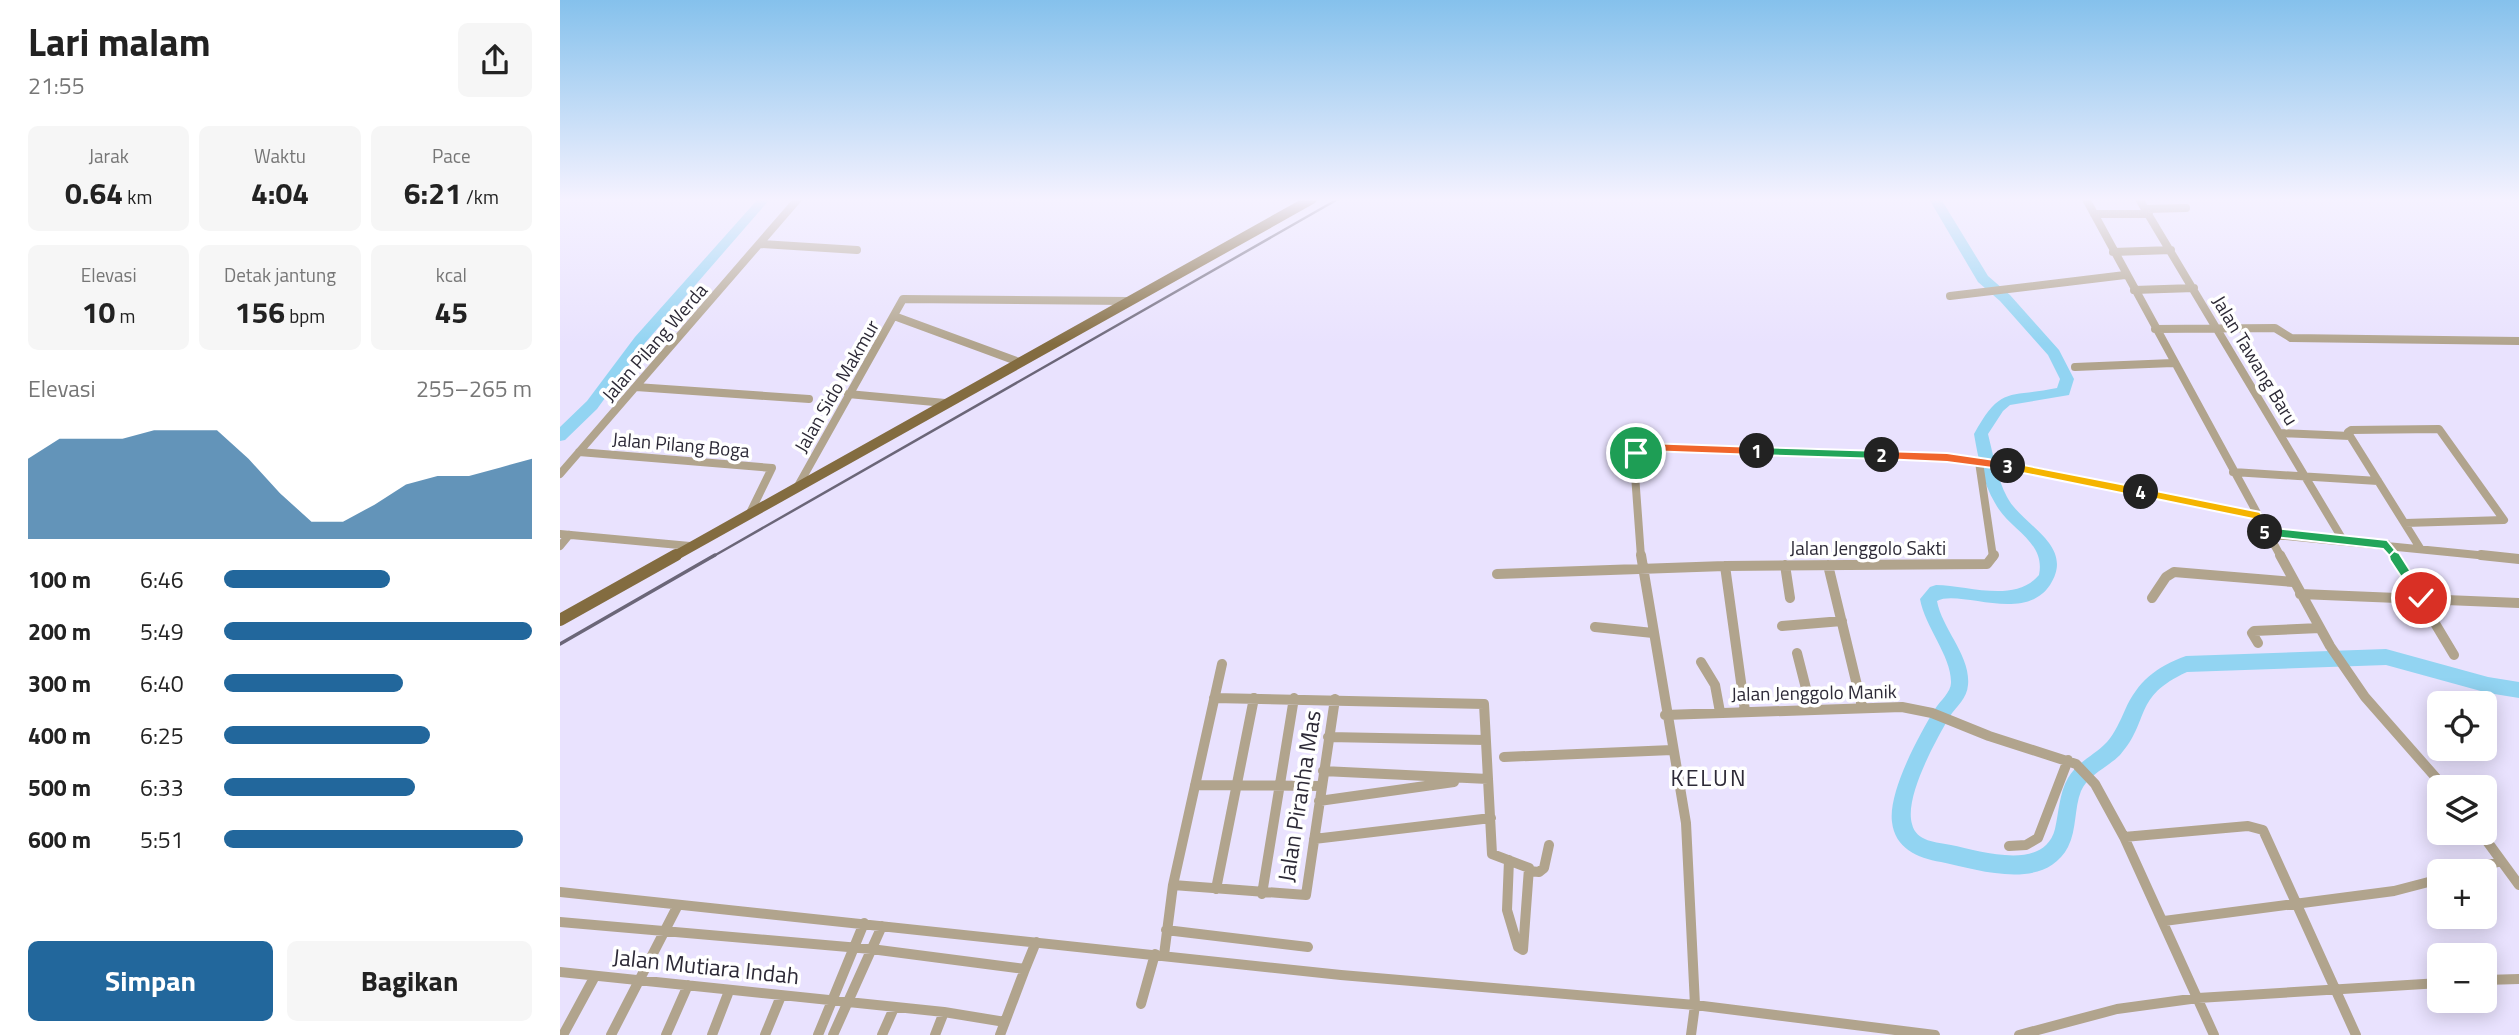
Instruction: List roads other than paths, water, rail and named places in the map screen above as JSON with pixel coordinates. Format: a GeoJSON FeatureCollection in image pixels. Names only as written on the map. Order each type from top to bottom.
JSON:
{"type":"FeatureCollection","features":[{"type":"Feature","properties":{"kind":"main road"},"geometry":{"type":"LineString","coordinates":[[560,620],[1225,247]]}},
{"type":"Feature","properties":{"kind":"street","name":"Jalan Pilang Werda"},"geometry":{"type":"LineString","coordinates":[[560,474],[758,247]]}},
{"type":"Feature","properties":{"kind":"street"},"geometry":{"type":"LineString","coordinates":[[814,247],[857,250]]}},
{"type":"Feature","properties":{"kind":"street"},"geometry":{"type":"LineString","coordinates":[[2111,247],[2330,646],[2352,680],[2434,775]]}},
{"type":"Feature","properties":{"kind":"street","name":"Jalan Tawang Baru"},"geometry":{"type":"LineString","coordinates":[[2169,247],[2343,540]]}},
{"type":"Feature","properties":{"kind":"street"},"geometry":{"type":"LineString","coordinates":[[2113,252],[2171,250]]}},
{"type":"Feature","properties":{"kind":"street"},"geometry":{"type":"LineString","coordinates":[[1950,296],[2125,275]]}},
{"type":"Feature","properties":{"kind":"street"},"geometry":{"type":"LineString","coordinates":[[2134,290],[2194,288]]}},
{"type":"Feature","properties":{"kind":"street","name":"Jalan Sido Makmur"},"geometry":{"type":"LineString","coordinates":[[798,486],[900,301],[928,297],[1129,301]]}},
{"type":"Feature","properties":{"kind":"street"},"geometry":{"type":"LineString","coordinates":[[894,316],[1019,362]]}},
{"type":"Feature","properties":{"kind":"street"},"geometry":{"type":"LineString","coordinates":[[2155,329],[2274,328],[2291,338],[2519,341]]}},
{"type":"Feature","properties":{"kind":"street"},"geometry":{"type":"LineString","coordinates":[[2075,367],[2173,363]]}},
{"type":"Feature","properties":{"kind":"street"},"geometry":{"type":"LineString","coordinates":[[636,387],[809,400]]}},
{"type":"Feature","properties":{"kind":"street"},"geometry":{"type":"LineString","coordinates":[[848,394],[945,403]]}},
{"type":"Feature","properties":{"kind":"street"},"geometry":{"type":"LineString","coordinates":[[2405,523],[2504,520],[2439,429],[2351,430],[2348,432],[2350,436],[2420,548]]}},
{"type":"Feature","properties":{"kind":"street"},"geometry":{"type":"LineString","coordinates":[[2281,433],[2350,436]]}},
{"type":"Feature","properties":{"kind":"street"},"geometry":{"type":"LineString","coordinates":[[1690,1035],[1695,1005],[1688,847],[1684,807],[1665,715],[1642,569],[1634,461],[1640,449],[1947,457],[2000,464],[2256,515]]}},
{"type":"Feature","properties":{"kind":"street","name":"Jalan Pilang Boga"},"geometry":{"type":"LineString","coordinates":[[579,452],[772,468],[750,513]]}},
{"type":"Feature","properties":{"kind":"street","name":"Jalan Jenggolo Sakti"},"geometry":{"type":"LineString","coordinates":[[1497,574],[1725,566],[1991,562],[1994,556],[1981,462]]}},
{"type":"Feature","properties":{"kind":"street"},"geometry":{"type":"LineString","coordinates":[[2233,472],[2378,481]]}},
{"type":"Feature","properties":{"kind":"street"},"geometry":{"type":"LineString","coordinates":[[560,546],[565,534],[690,546]]}},
{"type":"Feature","properties":{"kind":"street"},"geometry":{"type":"LineString","coordinates":[[2266,534],[2519,559]]}},
{"type":"Feature","properties":{"kind":"street"},"geometry":{"type":"LineString","coordinates":[[2387,544],[2454,655]]}},
{"type":"Feature","properties":{"kind":"street"},"geometry":{"type":"LineString","coordinates":[[1785,565],[1790,598]]}},
{"type":"Feature","properties":{"kind":"street"},"geometry":{"type":"LineString","coordinates":[[1828,565],[1862,706]]}},
{"type":"Feature","properties":{"kind":"street"},"geometry":{"type":"LineString","coordinates":[[1725,566],[1745,711]]}},
{"type":"Feature","properties":{"kind":"street"},"geometry":{"type":"LineString","coordinates":[[2151,598],[2166,577],[2174,572],[2293,582]]}},
{"type":"Feature","properties":{"kind":"street"},"geometry":{"type":"LineString","coordinates":[[2300,594],[2519,603]]}},
{"type":"Feature","properties":{"kind":"street"},"geometry":{"type":"LineString","coordinates":[[1782,626],[1842,621]]}},
{"type":"Feature","properties":{"kind":"street"},"geometry":{"type":"LineString","coordinates":[[1595,627],[1653,633]]}},
{"type":"Feature","properties":{"kind":"street"},"geometry":{"type":"LineString","coordinates":[[2258,643],[2252,633],[2254,631],[2320,628]]}},
{"type":"Feature","properties":{"kind":"street"},"geometry":{"type":"LineString","coordinates":[[1797,653],[1811,708]]}},
{"type":"Feature","properties":{"kind":"street"},"geometry":{"type":"LineString","coordinates":[[1701,662],[1715,685],[1720,712]]}},
{"type":"Feature","properties":{"kind":"street"},"geometry":{"type":"LineString","coordinates":[[1141,1004],[1160,955],[1166,930],[1173,885],[1222,664]]}},
{"type":"Feature","properties":{"kind":"street"},"geometry":{"type":"LineString","coordinates":[[1214,698],[1482,704],[1485,706],[1492,855],[1528,865],[1529,871],[1521,950],[1507,910],[1509,860]]}},
{"type":"Feature","properties":{"kind":"street"},"geometry":{"type":"LineString","coordinates":[[1216,889],[1254,698]]}},
{"type":"Feature","properties":{"kind":"street"},"geometry":{"type":"LineString","coordinates":[[1173,885],[1262,894],[1294,698]]}},
{"type":"Feature","properties":{"kind":"street","name":"Jalan Piranha Mas"},"geometry":{"type":"LineString","coordinates":[[1262,894],[1303,897],[1310,886],[1321,786],[1335,699]]}},
{"type":"Feature","properties":{"kind":"street","name":"Jalan Jenggolo Manik"},"geometry":{"type":"LineString","coordinates":[[1665,715],[1862,706],[1902,707],[1932,713],[2003,741],[2072,762],[2095,783],[2124,837],[2214,1035]]}},
{"type":"Feature","properties":{"kind":"street"},"geometry":{"type":"LineString","coordinates":[[1328,737],[1485,740]]}},
{"type":"Feature","properties":{"kind":"street"},"geometry":{"type":"LineString","coordinates":[[1504,757],[1672,750]]}},
{"type":"Feature","properties":{"kind":"street"},"geometry":{"type":"LineString","coordinates":[[2010,846],[2026,845],[2038,838],[2072,762]]}},
{"type":"Feature","properties":{"kind":"street"},"geometry":{"type":"LineString","coordinates":[[1324,771],[1488,779]]}},
{"type":"Feature","properties":{"kind":"street"},"geometry":{"type":"LineString","coordinates":[[1319,801],[1473,779]]}},
{"type":"Feature","properties":{"kind":"street"},"geometry":{"type":"LineString","coordinates":[[1195,785],[1321,786]]}},
{"type":"Feature","properties":{"kind":"street"},"geometry":{"type":"LineString","coordinates":[[1314,839],[1491,818]]}},
{"type":"Feature","properties":{"kind":"street"},"geometry":{"type":"LineString","coordinates":[[2124,837],[2256,826],[2267,837],[2356,1035]]}},
{"type":"Feature","properties":{"kind":"street"},"geometry":{"type":"LineString","coordinates":[[1529,871],[1539,872],[1544,868],[1549,845]]}},
{"type":"Feature","properties":{"kind":"street"},"geometry":{"type":"LineString","coordinates":[[2490,845],[2519,885]]}},
{"type":"Feature","properties":{"kind":"street"},"geometry":{"type":"LineString","coordinates":[[2497,862],[2501,861]]}},
{"type":"Feature","properties":{"kind":"street"},"geometry":{"type":"LineString","coordinates":[[2164,922],[2394,891],[2427,882]]}},
{"type":"Feature","properties":{"kind":"street"},"geometry":{"type":"LineString","coordinates":[[560,892],[1341,975],[1695,1005],[1935,1035]]}},
{"type":"Feature","properties":{"kind":"street"},"geometry":{"type":"LineString","coordinates":[[611,1035],[678,905]]}},
{"type":"Feature","properties":{"kind":"street"},"geometry":{"type":"LineString","coordinates":[[560,922],[871,949],[1025,974]]}},
{"type":"Feature","properties":{"kind":"street"},"geometry":{"type":"LineString","coordinates":[[818,1035],[864,923]]}},
{"type":"Feature","properties":{"kind":"street"},"geometry":{"type":"LineString","coordinates":[[833,1035],[882,926]]}},
{"type":"Feature","properties":{"kind":"street"},"geometry":{"type":"LineString","coordinates":[[1166,930],[1308,947]]}},
{"type":"Feature","properties":{"kind":"street"},"geometry":{"type":"LineString","coordinates":[[1000,1035],[1036,942]]}},
{"type":"Feature","properties":{"kind":"street","name":"Jalan Mutiara Indah"},"geometry":{"type":"LineString","coordinates":[[560,972],[944,1012],[1005,1022]]}},
{"type":"Feature","properties":{"kind":"street"},"geometry":{"type":"LineString","coordinates":[[564,1035],[594,976]]}},
{"type":"Feature","properties":{"kind":"street"},"geometry":{"type":"LineString","coordinates":[[2497,980],[2519,979]]}},
{"type":"Feature","properties":{"kind":"street"},"geometry":{"type":"LineString","coordinates":[[2019,1035],[2048,1032],[2117,1009],[2198,998],[2427,984]]}},
{"type":"Feature","properties":{"kind":"street"},"geometry":{"type":"LineString","coordinates":[[666,1035],[688,985]]}},
{"type":"Feature","properties":{"kind":"street"},"geometry":{"type":"LineString","coordinates":[[712,1035],[729,991]]}},
{"type":"Feature","properties":{"kind":"street"},"geometry":{"type":"LineString","coordinates":[[765,1035],[781,996]]}},
{"type":"Feature","properties":{"kind":"street"},"geometry":{"type":"LineString","coordinates":[[882,1035],[894,1008]]}},
{"type":"Feature","properties":{"kind":"street"},"geometry":{"type":"LineString","coordinates":[[935,1035],[944,1012]]}},
{"type":"Feature","properties":{"kind":"waterway"},"geometry":{"type":"LineString","coordinates":[[560,436],[592,405],[640,340],[722,247]]}},
{"type":"Feature","properties":{"kind":"waterway"},"geometry":{"type":"LineString","coordinates":[[1964,247],[1983,279],[2005,298],[2054,353],[2067,379],[2064,391],[2005,402],[1990,418],[1981,434],[2001,501],[2034,535],[2047,553],[2049,563],[2044,580],[2033,590],[2012,597],[1936,592],[1928,599],[1935,622],[1954,660],[1960,683],[1958,692],[1939,718],[1924,747],[1904,797],[1901,811],[1903,830],[1917,846],[1992,863],[2025,864],[2039,861],[2051,854],[2063,836],[2070,796],[2075,784],[2113,749],[2150,684],[2186,664],[2386,657],[2488,685],[2519,690]]}},
{"type":"Feature","properties":{"kind":"railway"},"geometry":{"type":"LineString","coordinates":[[712,557],[1254,247]]}},
{"type":"Feature","properties":{"kind":"railway"},"geometry":{"type":"LineString","coordinates":[[560,644],[715,555]]}},
{"type":"Feature","properties":{"kind":"district","name":"KELUN"},"geometry":{"type":"Point","coordinates":[1709,777]}}]}
